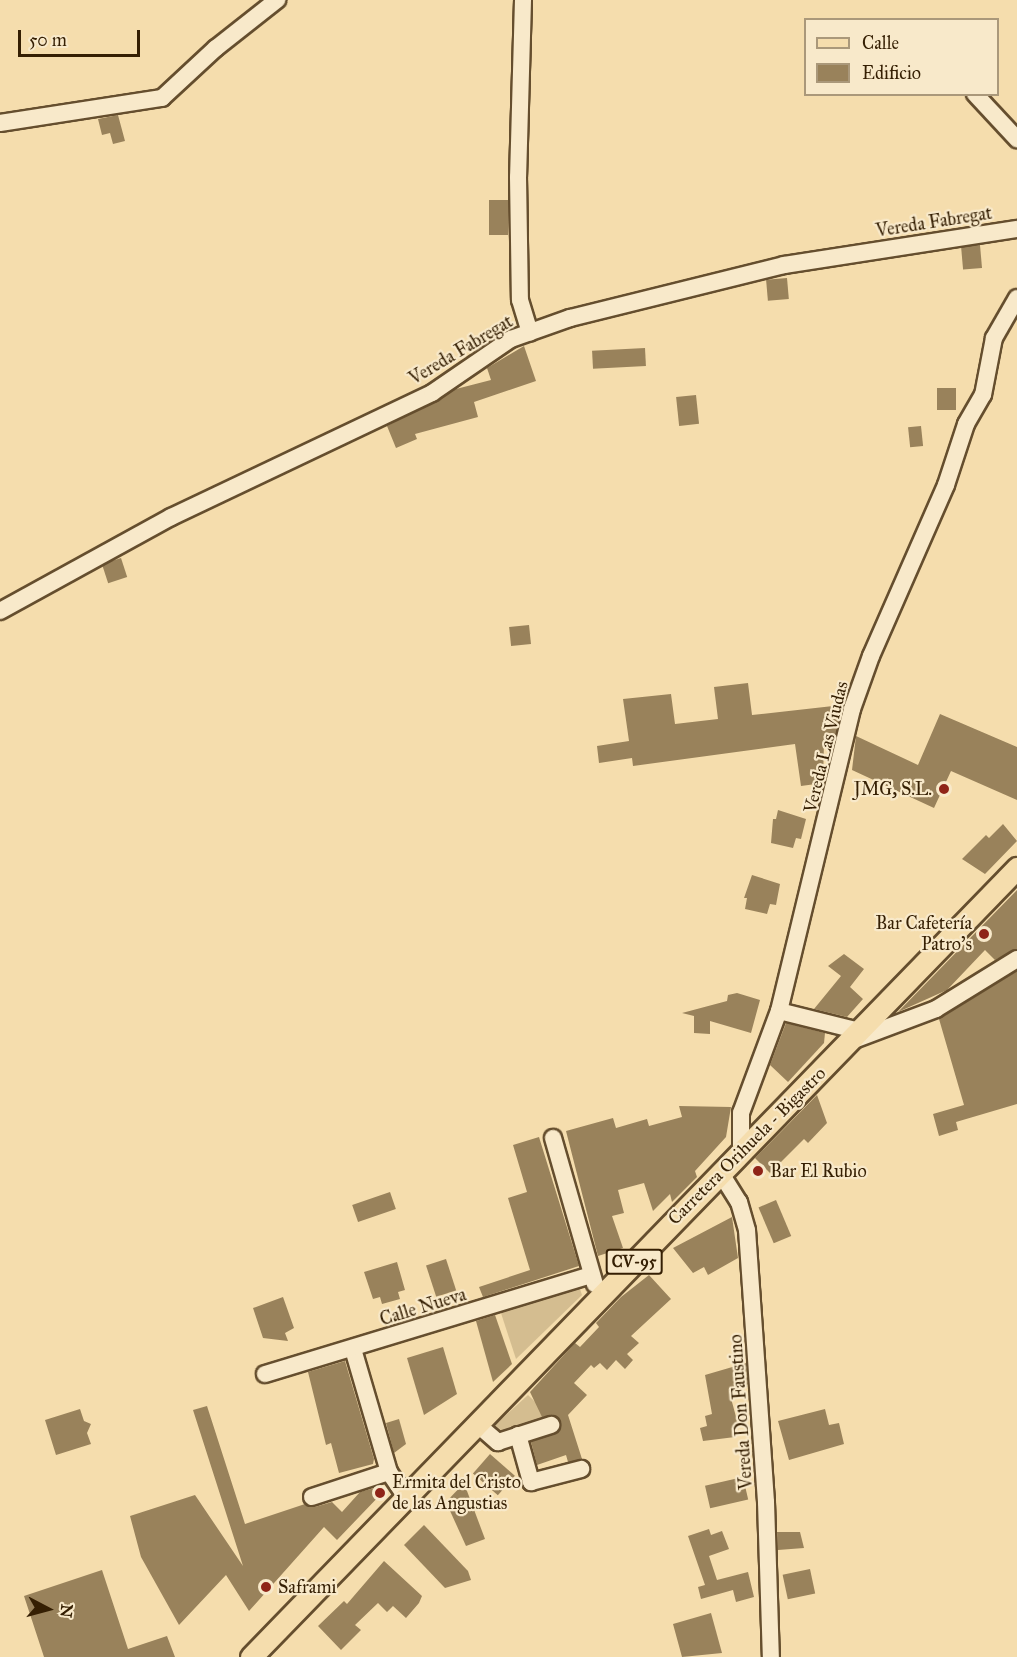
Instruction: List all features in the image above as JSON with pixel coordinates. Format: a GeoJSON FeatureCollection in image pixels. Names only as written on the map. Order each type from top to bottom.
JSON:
{"type":"FeatureCollection","features":[{"type":"Feature","properties":{"kind":"main road","name":"Carretera Orihuela - Bigastro"},"geometry":{"type":"LineString","coordinates":[[251,1657],[1017,868]]}},
{"type":"Feature","properties":{"kind":"street"},"geometry":{"type":"LineString","coordinates":[[0,123],[162,98],[216,48],[277,0]]}},
{"type":"Feature","properties":{"kind":"street"},"geometry":{"type":"LineString","coordinates":[[523,0],[518,177],[520,288],[530,332]]}},
{"type":"Feature","properties":{"kind":"street"},"geometry":{"type":"LineString","coordinates":[[977,96],[1017,139]]}},
{"type":"Feature","properties":{"kind":"street","name":"Vereda Fabregat"},"geometry":{"type":"LineString","coordinates":[[0,611],[171,517],[432,393],[511,339],[570,318],[784,266],[1017,229]]}},
{"type":"Feature","properties":{"kind":"street","name":"Vereda Las Viudas"},"geometry":{"type":"LineString","coordinates":[[741,1153],[741,1113],[779,1011],[856,699],[946,485],[966,424],[983,395],[994,338],[1017,298]]}},
{"type":"Feature","properties":{"kind":"street"},"geometry":{"type":"LineString","coordinates":[[779,1011],[855,1036],[936,1009],[1017,959]]}},
{"type":"Feature","properties":{"kind":"street"},"geometry":{"type":"LineString","coordinates":[[553,1138],[599,1298]]}},
{"type":"Feature","properties":{"kind":"street","name":"Vereda Don Faustino"},"geometry":{"type":"LineString","coordinates":[[720,1172],[740,1202],[747,1230],[766,1502],[771,1657]]}},
{"type":"Feature","properties":{"kind":"street","name":"Calle Nueva"},"geometry":{"type":"LineString","coordinates":[[266,1374],[591,1275]]}},
{"type":"Feature","properties":{"kind":"street"},"geometry":{"type":"LineString","coordinates":[[353,1349],[389,1472],[406,1497]]}},
{"type":"Feature","properties":{"kind":"street"},"geometry":{"type":"LineString","coordinates":[[477,1424],[498,1442],[551,1425]]}},
{"type":"Feature","properties":{"kind":"street"},"geometry":{"type":"LineString","coordinates":[[518,1435],[531,1482],[581,1469]]}},
{"type":"Feature","properties":{"kind":"street"},"geometry":{"type":"LineString","coordinates":[[312,1497],[389,1472]]}},
{"type":"Feature","properties":{"kind":"shaded area"},"geometry":{"type":"Polygon","coordinates":[[[578,1283],[582,1295],[516,1359],[500,1310],[578,1283]]]}},
{"type":"Feature","properties":{"kind":"shaded area"},"geometry":{"type":"Polygon","coordinates":[[[528,1395],[553,1419],[507,1435],[495,1425],[528,1395]]]}},
{"type":"Feature","properties":{"kind":"building"},"geometry":{"type":"Polygon","coordinates":[[[118,115],[125,141],[113,144],[110,133],[102,135],[98,119],[118,115]]]}},
{"type":"Feature","properties":{"kind":"building"},"geometry":{"type":"Polygon","coordinates":[[[489,200],[508,200],[508,235],[489,235],[489,200]]]}},
{"type":"Feature","properties":{"kind":"building"},"geometry":{"type":"Polygon","coordinates":[[[980,245],[982,268],[963,270],[961,247],[980,245]]]}},
{"type":"Feature","properties":{"kind":"building"},"geometry":{"type":"Polygon","coordinates":[[[787,278],[789,299],[768,301],[766,280],[787,278]]]}},
{"type":"Feature","properties":{"kind":"building"},"geometry":{"type":"Polygon","coordinates":[[[524,346],[536,381],[474,402],[478,417],[415,434],[417,439],[396,448],[387,426],[456,389],[491,380],[487,368],[524,346]]]}},
{"type":"Feature","properties":{"kind":"building"},"geometry":{"type":"Polygon","coordinates":[[[645,348],[646,366],[593,369],[592,351],[645,348]]]}},
{"type":"Feature","properties":{"kind":"building"},"geometry":{"type":"Polygon","coordinates":[[[937,388],[956,388],[956,410],[937,410],[937,388]]]}},
{"type":"Feature","properties":{"kind":"building"},"geometry":{"type":"Polygon","coordinates":[[[696,395],[699,424],[679,426],[676,397],[696,395]]]}},
{"type":"Feature","properties":{"kind":"building"},"geometry":{"type":"Polygon","coordinates":[[[921,426],[923,446],[910,447],[908,427],[921,426]]]}},
{"type":"Feature","properties":{"kind":"building"},"geometry":{"type":"Polygon","coordinates":[[[121,558],[127,577],[108,583],[102,564],[121,558]]]}},
{"type":"Feature","properties":{"kind":"building"},"geometry":{"type":"Polygon","coordinates":[[[529,625],[531,644],[511,646],[509,627],[529,625]]]}},
{"type":"Feature","properties":{"kind":"building"},"geometry":{"type":"Polygon","coordinates":[[[748,683],[752,715],[842,705],[834,741],[824,742],[823,783],[801,786],[795,744],[633,766],[632,758],[599,763],[597,746],[629,741],[623,699],[671,694],[675,724],[718,719],[714,687],[748,683]]]}},
{"type":"Feature","properties":{"kind":"building"},"geometry":{"type":"Polygon","coordinates":[[[940,714],[1017,747],[1017,800],[951,771],[934,808],[852,770],[856,736],[918,765],[940,714]]]}},
{"type":"Feature","properties":{"kind":"building"},"geometry":{"type":"Polygon","coordinates":[[[778,810],[806,819],[801,839],[796,838],[793,848],[771,843],[773,819],[776,819],[778,810]]]}},
{"type":"Feature","properties":{"kind":"building"},"geometry":{"type":"Polygon","coordinates":[[[1003,824],[1017,841],[985,874],[962,859],[986,835],[989,838],[1003,824]]]}},
{"type":"Feature","properties":{"kind":"building"},"geometry":{"type":"Polygon","coordinates":[[[752,875],[780,884],[776,905],[770,904],[767,914],[745,909],[747,898],[744,898],[752,875]]]}},
{"type":"Feature","properties":{"kind":"building"},"geometry":{"type":"Polygon","coordinates":[[[1017,890],[1017,949],[995,960],[985,950],[947,990],[898,1012],[1017,890]]]}},
{"type":"Feature","properties":{"kind":"building"},"geometry":{"type":"Polygon","coordinates":[[[844,954],[864,969],[850,987],[863,999],[847,1017],[814,1009],[841,976],[828,966],[844,954]]]}},
{"type":"Feature","properties":{"kind":"building"},"geometry":{"type":"Polygon","coordinates":[[[1017,971],[1017,1104],[956,1122],[958,1130],[939,1136],[933,1114],[964,1105],[939,1019],[1017,971]]]}},
{"type":"Feature","properties":{"kind":"building"},"geometry":{"type":"Polygon","coordinates":[[[737,993],[760,1000],[751,1033],[710,1021],[710,1034],[694,1033],[694,1016],[682,1013],[727,1001],[728,995],[737,993]]]}},
{"type":"Feature","properties":{"kind":"building"},"geometry":{"type":"Polygon","coordinates":[[[786,1023],[825,1033],[824,1043],[788,1082],[770,1065],[786,1023]]]}},
{"type":"Feature","properties":{"kind":"building"},"geometry":{"type":"Polygon","coordinates":[[[817,1095],[827,1123],[808,1143],[804,1139],[770,1173],[755,1158],[817,1095]]]}},
{"type":"Feature","properties":{"kind":"building"},"geometry":{"type":"Polygon","coordinates":[[[679,1106],[731,1107],[726,1137],[695,1171],[697,1177],[672,1202],[670,1194],[653,1211],[644,1183],[618,1190],[624,1213],[612,1216],[623,1248],[598,1256],[566,1131],[613,1118],[616,1128],[647,1119],[649,1126],[682,1117],[679,1106]]]}},
{"type":"Feature","properties":{"kind":"building"},"geometry":{"type":"Polygon","coordinates":[[[539,1137],[579,1266],[483,1297],[479,1287],[530,1270],[508,1198],[527,1192],[513,1145],[539,1137]]]}},
{"type":"Feature","properties":{"kind":"building"},"geometry":{"type":"Polygon","coordinates":[[[390,1192],[396,1209],[358,1222],[352,1205],[390,1192]]]}},
{"type":"Feature","properties":{"kind":"building"},"geometry":{"type":"Polygon","coordinates":[[[776,1200],[791,1236],[774,1243],[759,1207],[776,1200]]]}},
{"type":"Feature","properties":{"kind":"building"},"geometry":{"type":"Polygon","coordinates":[[[732,1217],[738,1258],[708,1275],[704,1267],[693,1273],[673,1248],[732,1217]]]}},
{"type":"Feature","properties":{"kind":"building"},"geometry":{"type":"Polygon","coordinates":[[[446,1259],[456,1290],[436,1297],[426,1265],[446,1259]]]}},
{"type":"Feature","properties":{"kind":"building"},"geometry":{"type":"Polygon","coordinates":[[[397,1262],[405,1290],[398,1292],[400,1299],[382,1304],[380,1297],[373,1299],[364,1272],[397,1262]]]}},
{"type":"Feature","properties":{"kind":"building"},"geometry":{"type":"Polygon","coordinates":[[[649,1275],[671,1299],[631,1336],[639,1343],[627,1354],[633,1360],[625,1369],[616,1360],[607,1370],[600,1363],[594,1368],[591,1365],[574,1383],[587,1395],[568,1415],[582,1459],[568,1462],[566,1455],[537,1465],[531,1442],[558,1432],[561,1422],[554,1415],[542,1417],[530,1392],[575,1343],[580,1347],[599,1327],[596,1323],[621,1297],[649,1275]]]}},
{"type":"Feature","properties":{"kind":"building"},"geometry":{"type":"Polygon","coordinates":[[[283,1297],[294,1328],[285,1333],[288,1341],[263,1338],[253,1308],[283,1297]]]}},
{"type":"Feature","properties":{"kind":"building"},"geometry":{"type":"Polygon","coordinates":[[[495,1315],[512,1364],[493,1382],[476,1321],[495,1315]]]}},
{"type":"Feature","properties":{"kind":"building"},"geometry":{"type":"Polygon","coordinates":[[[443,1347],[457,1394],[424,1415],[407,1358],[443,1347]]]}},
{"type":"Feature","properties":{"kind":"building"},"geometry":{"type":"Polygon","coordinates":[[[345,1361],[374,1459],[373,1464],[339,1473],[331,1443],[326,1445],[308,1372],[345,1361]]]}},
{"type":"Feature","properties":{"kind":"building"},"geometry":{"type":"Polygon","coordinates":[[[746,1363],[747,1387],[729,1391],[738,1424],[733,1431],[735,1437],[703,1441],[700,1428],[707,1426],[705,1416],[712,1414],[705,1375],[746,1363]]]}},
{"type":"Feature","properties":{"kind":"building"},"geometry":{"type":"Polygon","coordinates":[[[207,1406],[245,1524],[305,1504],[315,1507],[332,1502],[342,1512],[360,1492],[378,1487],[383,1492],[337,1540],[324,1527],[249,1611],[226,1575],[179,1625],[141,1557],[130,1516],[195,1495],[243,1566],[193,1410],[207,1406]]]}},
{"type":"Feature","properties":{"kind":"building"},"geometry":{"type":"Polygon","coordinates":[[[80,1409],[84,1421],[91,1424],[87,1433],[91,1444],[56,1455],[45,1420],[80,1409]]]}},
{"type":"Feature","properties":{"kind":"building"},"geometry":{"type":"Polygon","coordinates":[[[825,1409],[829,1425],[839,1423],[844,1444],[789,1460],[778,1421],[825,1409]]]}},
{"type":"Feature","properties":{"kind":"building"},"geometry":{"type":"Polygon","coordinates":[[[399,1419],[406,1444],[394,1453],[386,1423],[399,1419]]]}},
{"type":"Feature","properties":{"kind":"building"},"geometry":{"type":"Polygon","coordinates":[[[490,1454],[515,1476],[498,1495],[473,1474],[490,1454]]]}},
{"type":"Feature","properties":{"kind":"building"},"geometry":{"type":"Polygon","coordinates":[[[743,1477],[748,1499],[710,1508],[705,1486],[743,1477]]]}},
{"type":"Feature","properties":{"kind":"building"},"geometry":{"type":"Polygon","coordinates":[[[464,1483],[485,1539],[466,1546],[446,1502],[464,1483]]]}},
{"type":"Feature","properties":{"kind":"building"},"geometry":{"type":"Polygon","coordinates":[[[424,1525],[468,1571],[471,1580],[445,1588],[404,1545],[424,1525]]]}},
{"type":"Feature","properties":{"kind":"building"},"geometry":{"type":"Polygon","coordinates":[[[709,1529],[711,1535],[722,1531],[729,1549],[709,1556],[717,1580],[748,1572],[754,1597],[736,1602],[733,1590],[701,1599],[698,1587],[705,1585],[688,1536],[709,1529]]]}},
{"type":"Feature","properties":{"kind":"building"},"geometry":{"type":"Polygon","coordinates":[[[777,1532],[800,1532],[804,1548],[778,1550],[777,1532]]]}},
{"type":"Feature","properties":{"kind":"building"},"geometry":{"type":"Polygon","coordinates":[[[384,1561],[422,1596],[419,1603],[406,1618],[393,1606],[387,1612],[378,1603],[355,1625],[361,1630],[341,1650],[318,1626],[344,1601],[347,1604],[384,1561]]]}},
{"type":"Feature","properties":{"kind":"building"},"geometry":{"type":"Polygon","coordinates":[[[810,1569],[815,1593],[788,1599],[783,1575],[810,1569]]]}},
{"type":"Feature","properties":{"kind":"building"},"geometry":{"type":"Polygon","coordinates":[[[102,1570],[128,1649],[167,1636],[175,1657],[44,1657],[24,1596],[102,1570]]]}},
{"type":"Feature","properties":{"kind":"building"},"geometry":{"type":"Polygon","coordinates":[[[711,1613],[722,1653],[682,1657],[673,1624],[711,1613]]]}},
{"type":"Feature","properties":{"kind":"place","name":"JMG, S.L."},"geometry":{"type":"Point","coordinates":[944,789]}},
{"type":"Feature","properties":{"kind":"place","name":"Bar Cafetería Patro's"},"geometry":{"type":"Point","coordinates":[984,934]}},
{"type":"Feature","properties":{"kind":"place","name":"Bar El Rubio"},"geometry":{"type":"Point","coordinates":[758,1171]}},
{"type":"Feature","properties":{"kind":"place","name":"Ermita del Cristo de las Angustias"},"geometry":{"type":"Point","coordinates":[380,1493]}},
{"type":"Feature","properties":{"kind":"place","name":"Saframi"},"geometry":{"type":"Point","coordinates":[266,1587]}}]}
